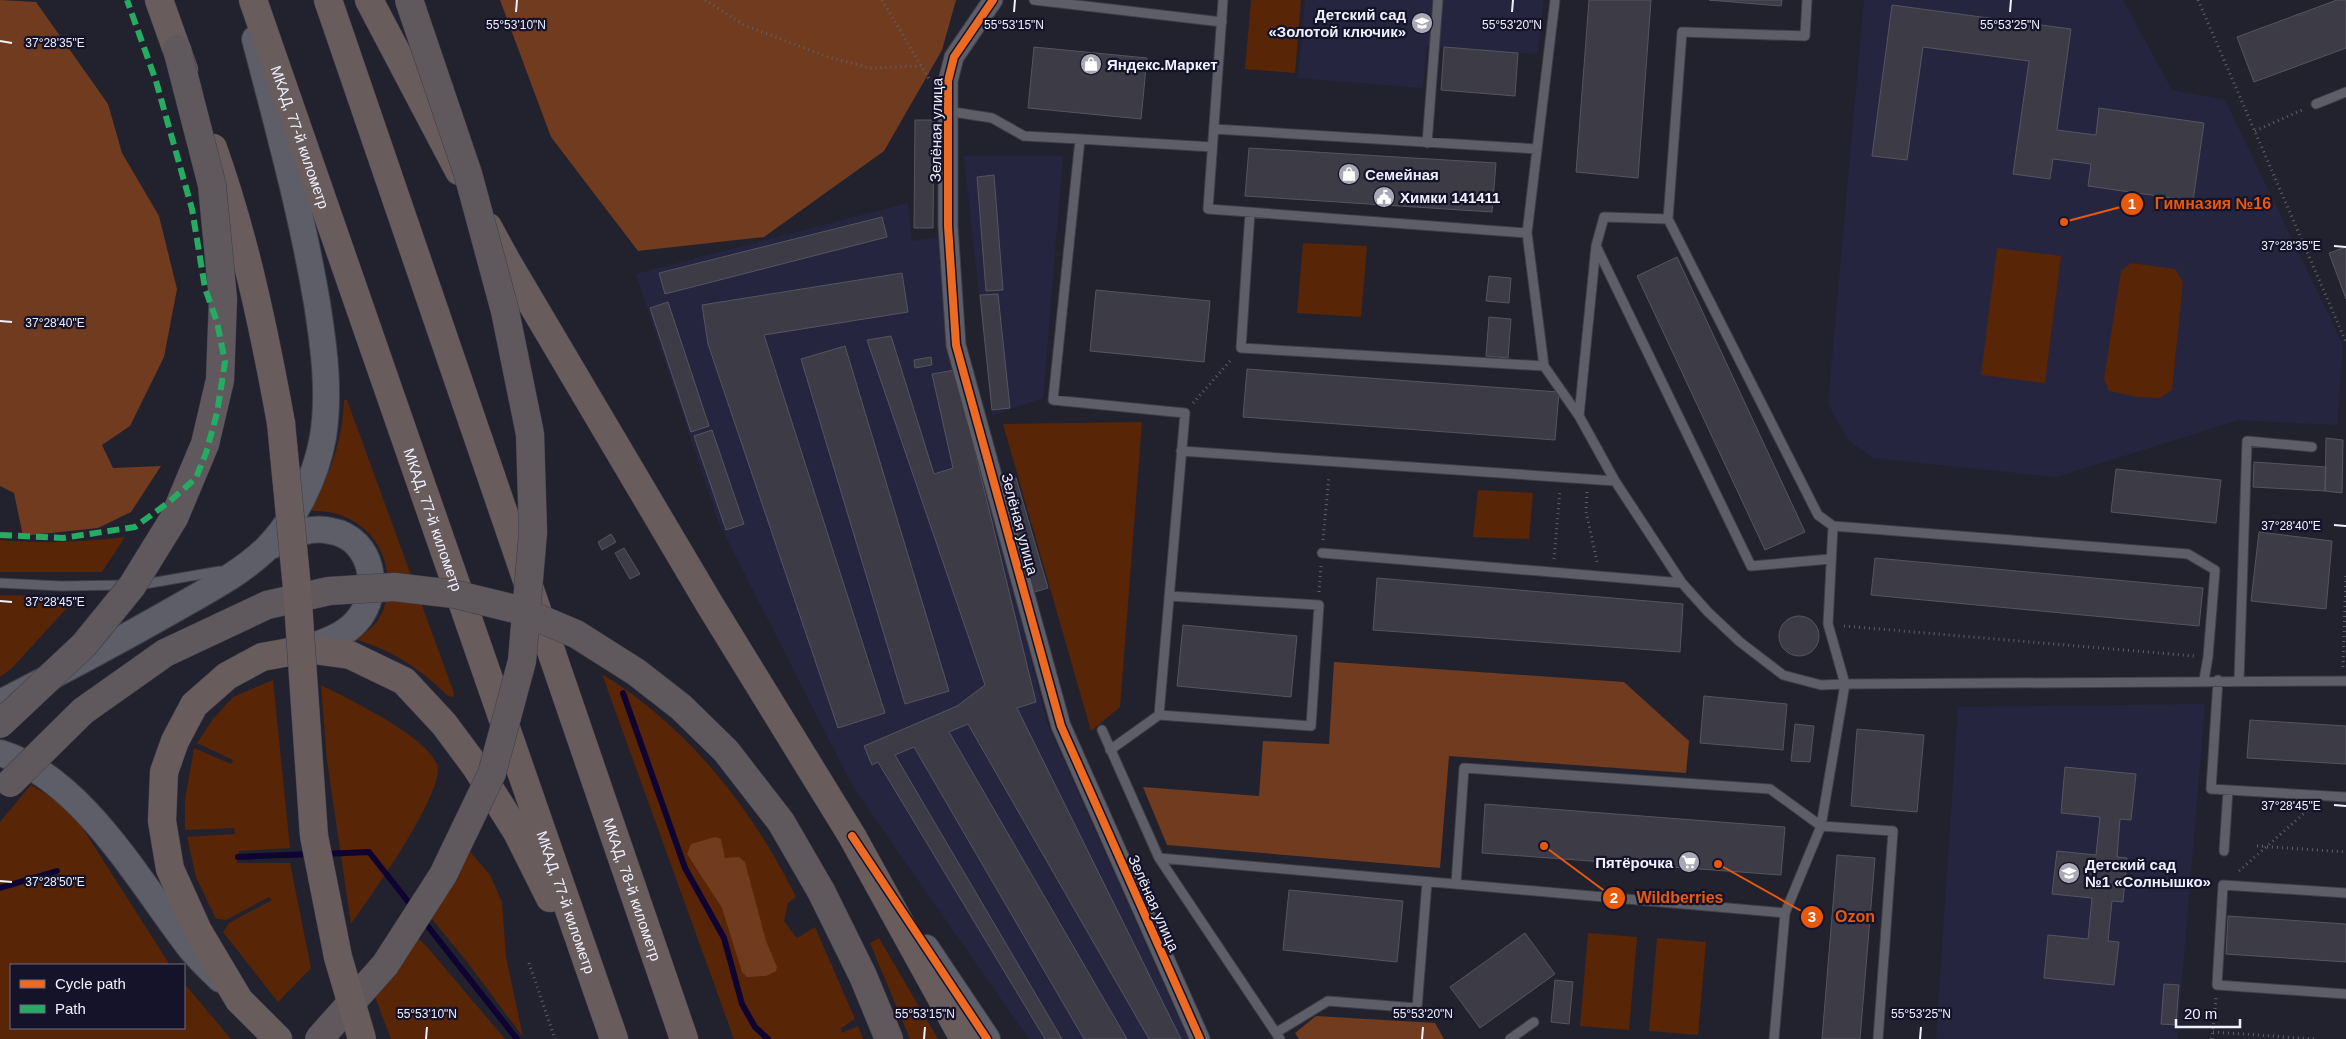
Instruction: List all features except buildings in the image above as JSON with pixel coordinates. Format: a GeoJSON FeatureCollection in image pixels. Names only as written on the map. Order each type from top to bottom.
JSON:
{"type":"FeatureCollection","features":[{"type":"Feature","properties":{"kind":"highway"},"geometry":{"type":"LineString","coordinates":[[159,0],[231,199],[262,321],[281,423],[297,588],[314,836],[338,957],[362,1039]]}},
{"type":"Feature","properties":{"kind":"highway","name":"МКАД, 77-й километр"},"geometry":{"type":"LineString","coordinates":[[253,0],[614,1039]]}},
{"type":"Feature","properties":{"kind":"highway","name":"МКАД, 78-й километр"},"geometry":{"type":"LineString","coordinates":[[328,0],[684,1039]]}},
{"type":"Feature","properties":{"kind":"highway"},"geometry":{"type":"LineString","coordinates":[[369,0],[506,260],[710,605],[852,836],[964,1039]]}},
{"type":"Feature","properties":{"kind":"highway"},"geometry":{"type":"LineString","coordinates":[[278,1039],[239,1000],[198,931],[170,869],[162,821],[164,772],[175,740],[194,705],[227,676],[262,657],[306,649],[350,656],[404,681],[444,724],[476,767],[517,832],[601,1000]]}},
{"type":"Feature","properties":{"kind":"main road"},"geometry":{"type":"LineString","coordinates":[[0,704],[122,640],[247,565],[268,547],[292,516],[310,481],[323,438],[327,401],[325,357],[307,240],[245,0]]}},
{"type":"Feature","properties":{"kind":"main road"},"geometry":{"type":"LineString","coordinates":[[319,1039],[385,964],[443,875],[492,773],[522,661],[532,552],[530,434],[505,311],[468,174],[409,0]]}},
{"type":"Feature","properties":{"kind":"main road"},"geometry":{"type":"LineString","coordinates":[[0,724],[84,645],[132,586],[174,518],[205,444],[220,380],[223,299],[212,185],[177,50]]}},
{"type":"Feature","properties":{"kind":"main road"},"geometry":{"type":"LineString","coordinates":[[268,547],[298,532],[332,531],[350,538],[362,549],[369,566],[372,583],[368,603],[356,622],[336,638],[306,649]]}},
{"type":"Feature","properties":{"kind":"main road"},"geometry":{"type":"LineString","coordinates":[[0,794],[83,710],[165,653],[267,604],[329,591],[394,587],[446,593],[519,610],[576,634],[636,672],[673,701],[726,751],[780,822],[822,890],[863,976],[889,1039]]}},
{"type":"Feature","properties":{"kind":"main road"},"geometry":{"type":"LineString","coordinates":[[0,753],[20,759],[62,787],[111,840],[192,950],[239,1000]]}},
{"type":"Feature","properties":{"kind":"main road"},"geometry":{"type":"LineString","coordinates":[[852,836],[986,1039]]}},
{"type":"Feature","properties":{"kind":"street","name":"Зелёная улица"},"geometry":{"type":"LineString","coordinates":[[993,0],[954,57],[948,81],[950,246],[956,345],[1061,726],[1200,1039]]}},
{"type":"Feature","properties":{"kind":"lane"},"geometry":{"type":"LineString","coordinates":[[1034,0],[1222,22]]}},
{"type":"Feature","properties":{"kind":"lane"},"geometry":{"type":"LineString","coordinates":[[1223,0],[1208,209],[1527,233]]}},
{"type":"Feature","properties":{"kind":"lane"},"geometry":{"type":"LineString","coordinates":[[1428,142],[1438,0]]}},
{"type":"Feature","properties":{"kind":"lane"},"geometry":{"type":"LineString","coordinates":[[1555,0],[1527,233],[1544,366],[1578,416],[1615,481],[1682,584],[1740,642],[1783,676],[1821,685],[2204,680],[2344,681]]}},
{"type":"Feature","properties":{"kind":"lane"},"geometry":{"type":"LineString","coordinates":[[1807,0],[1805,36],[1682,32],[1668,219],[1818,515],[1833,526],[2188,554],[2215,570],[2208,658],[2204,680]]}},
{"type":"Feature","properties":{"kind":"lane"},"geometry":{"type":"LineString","coordinates":[[2316,104],[2346,92]]}},
{"type":"Feature","properties":{"kind":"lane"},"geometry":{"type":"LineString","coordinates":[[947,111],[992,118],[1024,136],[1212,147]]}},
{"type":"Feature","properties":{"kind":"lane"},"geometry":{"type":"LineString","coordinates":[[1214,129],[1537,149]]}},
{"type":"Feature","properties":{"kind":"lane"},"geometry":{"type":"LineString","coordinates":[[1080,139],[1053,400],[1185,413],[1159,715]]}},
{"type":"Feature","properties":{"kind":"lane"},"geometry":{"type":"LineString","coordinates":[[1250,212],[1241,348],[1544,366]]}},
{"type":"Feature","properties":{"kind":"lane"},"geometry":{"type":"LineString","coordinates":[[1578,416],[1596,246],[1604,217],[1668,219]]}},
{"type":"Feature","properties":{"kind":"lane"},"geometry":{"type":"LineString","coordinates":[[1596,246],[1751,566],[1830,558]]}},
{"type":"Feature","properties":{"kind":"lane"},"geometry":{"type":"LineString","coordinates":[[2239,680],[2247,440],[2312,446]]}},
{"type":"Feature","properties":{"kind":"lane"},"geometry":{"type":"LineString","coordinates":[[1182,451],[1615,481]]}},
{"type":"Feature","properties":{"kind":"lane"},"geometry":{"type":"LineString","coordinates":[[1774,1039],[1785,913],[1821,826],[1845,684],[1828,624],[1833,526]]}},
{"type":"Feature","properties":{"kind":"lane"},"geometry":{"type":"LineString","coordinates":[[1322,553],[1682,584]]}},
{"type":"Feature","properties":{"kind":"lane"},"geometry":{"type":"LineString","coordinates":[[0,583],[61,586],[140,585],[183,579],[247,565]]}},
{"type":"Feature","properties":{"kind":"lane"},"geometry":{"type":"LineString","coordinates":[[1110,750],[1159,715],[1311,726],[1318,605],[1169,596]]}},
{"type":"Feature","properties":{"kind":"lane"},"geometry":{"type":"LineString","coordinates":[[2218,680],[2211,789],[2346,797]]}},
{"type":"Feature","properties":{"kind":"lane"},"geometry":{"type":"LineString","coordinates":[[1102,730],[1159,858],[1278,1036],[1328,1001],[1417,1008],[1427,882]]}},
{"type":"Feature","properties":{"kind":"lane"},"geometry":{"type":"LineString","coordinates":[[1456,884],[1464,768],[1770,789],[1821,826],[1893,831],[1878,1039]]}},
{"type":"Feature","properties":{"kind":"lane"},"geometry":{"type":"LineString","coordinates":[[2224,851],[2228,790]]}},
{"type":"Feature","properties":{"kind":"lane"},"geometry":{"type":"LineString","coordinates":[[1159,858],[1785,913]]}},
{"type":"Feature","properties":{"kind":"lane"},"geometry":{"type":"LineString","coordinates":[[2346,893],[2223,886],[2217,985],[2346,994]]}},
{"type":"Feature","properties":{"kind":"lane"},"geometry":{"type":"LineString","coordinates":[[1510,1039],[1534,1022]]}},
{"type":"Feature","properties":{"kind":"path"},"geometry":{"type":"LineString","coordinates":[[704,0],[744,25],[828,57],[870,68],[921,66]]}},
{"type":"Feature","properties":{"kind":"path"},"geometry":{"type":"LineString","coordinates":[[882,0],[947,111]]}},
{"type":"Feature","properties":{"kind":"path"},"geometry":{"type":"LineString","coordinates":[[2198,0],[2346,342]]}},
{"type":"Feature","properties":{"kind":"path"},"geometry":{"type":"LineString","coordinates":[[2255,130],[2316,104]]}},
{"type":"Feature","properties":{"kind":"path"},"geometry":{"type":"LineString","coordinates":[[1185,413],[1241,348]]}},
{"type":"Feature","properties":{"kind":"path"},"geometry":{"type":"LineString","coordinates":[[1318,605],[1330,461]]}},
{"type":"Feature","properties":{"kind":"path"},"geometry":{"type":"LineString","coordinates":[[1553,572],[1561,477]]}},
{"type":"Feature","properties":{"kind":"path"},"geometry":{"type":"LineString","coordinates":[[1587,479],[1586,511],[1600,577]]}},
{"type":"Feature","properties":{"kind":"path"},"geometry":{"type":"LineString","coordinates":[[2344,681],[2346,576]]}},
{"type":"Feature","properties":{"kind":"path"},"geometry":{"type":"LineString","coordinates":[[1828,624],[2208,658]]}},
{"type":"Feature","properties":{"kind":"path"},"geometry":{"type":"LineString","coordinates":[[2223,886],[2325,796]]}},
{"type":"Feature","properties":{"kind":"path"},"geometry":{"type":"LineString","coordinates":[[2257,846],[2346,852]]}},
{"type":"Feature","properties":{"kind":"path"},"geometry":{"type":"LineString","coordinates":[[529,964],[555,1039]]}},
{"type":"Feature","properties":{"kind":"path"},"geometry":{"type":"LineString","coordinates":[[2212,1039],[2217,985]]}},
{"type":"Feature","properties":{"kind":"path"},"geometry":{"type":"LineString","coordinates":[[2213,1032],[2316,1039]]}},
{"type":"Feature","properties":{"kind":"shaded area"},"geometry":{"type":"Polygon","coordinates":[[[0,0],[36,2],[108,104],[122,153],[159,216],[177,289],[164,357],[130,426],[102,445],[113,468],[161,466],[131,512],[98,528],[23,536],[14,493],[0,486],[0,0]]]}},
{"type":"Feature","properties":{"kind":"shaded area"},"geometry":{"type":"Polygon","coordinates":[[[500,0],[956,0],[942,50],[884,151],[764,237],[638,251],[551,137],[500,0]]]}},
{"type":"Feature","properties":{"kind":"shaded area"},"geometry":{"type":"Polygon","coordinates":[[[1251,0],[1301,0],[1295,73],[1245,69],[1251,0]]]}},
{"type":"Feature","properties":{"kind":"shaded area","name":"Детский сад «Золотой ключик»"},"geometry":{"type":"Polygon","coordinates":[[[1305,0],[1544,0],[1537,54],[1426,46],[1423,88],[1298,78],[1305,0]]]}},
{"type":"Feature","properties":{"kind":"shaded area"},"geometry":{"type":"Polygon","coordinates":[[[1864,0],[2123,0],[2172,90],[2225,100],[2343,345],[2337,425],[2239,420],[2056,477],[1873,458],[1848,440],[1828,404],[1864,0]]]}},
{"type":"Feature","properties":{"kind":"shaded area"},"geometry":{"type":"Polygon","coordinates":[[[964,156],[1063,156],[1043,398],[992,416],[964,156]]]}},
{"type":"Feature","properties":{"kind":"shaded area"},"geometry":{"type":"Polygon","coordinates":[[[908,203],[912,241],[939,237],[956,363],[1047,723],[1188,1039],[1029,1039],[853,787],[719,523],[636,274],[908,203]]]}},
{"type":"Feature","properties":{"kind":"shaded area"},"geometry":{"type":"Polygon","coordinates":[[[1303,243],[1367,246],[1361,317],[1297,313],[1303,243]]]}},
{"type":"Feature","properties":{"kind":"shaded area"},"geometry":{"type":"Polygon","coordinates":[[[1997,248],[2061,256],[2045,383],[1981,375],[1997,248]]]}},
{"type":"Feature","properties":{"kind":"shaded area"},"geometry":{"type":"Polygon","coordinates":[[[2131,263],[2175,269],[2183,282],[2172,390],[2160,398],[2137,397],[2109,391],[2104,379],[2121,271],[2131,263]]]}},
{"type":"Feature","properties":{"kind":"shaded area"},"geometry":{"type":"Polygon","coordinates":[[[344,400],[347,400],[454,693],[453,697],[448,696],[407,662],[384,650],[358,640],[358,637],[370,629],[379,619],[386,601],[387,575],[384,559],[378,545],[358,524],[329,512],[313,511],[310,509],[324,483],[334,457],[341,429],[344,400]]]}},
{"type":"Feature","properties":{"kind":"shaded area"},"geometry":{"type":"Polygon","coordinates":[[[1142,422],[1120,707],[1091,731],[1003,424],[1142,422]]]}},
{"type":"Feature","properties":{"kind":"shaded area"},"geometry":{"type":"Polygon","coordinates":[[[1478,490],[1533,493],[1529,539],[1473,537],[1478,490]]]}},
{"type":"Feature","properties":{"kind":"shaded area"},"geometry":{"type":"Polygon","coordinates":[[[125,537],[102,572],[0,572],[0,540],[63,542],[125,537]]]}},
{"type":"Feature","properties":{"kind":"shaded area"},"geometry":{"type":"Polygon","coordinates":[[[0,595],[77,597],[12,668],[0,677],[0,595]]]}},
{"type":"Feature","properties":{"kind":"shaded area"},"geometry":{"type":"Polygon","coordinates":[[[1334,662],[1624,682],[1689,741],[1686,773],[1449,756],[1440,868],[1167,845],[1143,787],[1259,796],[1263,741],[1329,744],[1334,662]]]}},
{"type":"Feature","properties":{"kind":"shaded area"},"geometry":{"type":"Polygon","coordinates":[[[602,674],[662,718],[689,744],[738,801],[779,864],[796,897],[788,903],[784,921],[797,938],[815,927],[855,1019],[841,1028],[842,1033],[858,1026],[863,1039],[734,1039],[602,674]]]}},
{"type":"Feature","properties":{"kind":"shaded area"},"geometry":{"type":"Polygon","coordinates":[[[273,680],[290,848],[239,851],[237,863],[290,863],[311,968],[278,1002],[223,932],[229,923],[272,900],[269,897],[226,920],[216,919],[196,877],[187,837],[235,834],[234,828],[185,830],[185,800],[194,748],[231,764],[233,760],[197,743],[213,719],[233,697],[273,680]]]}},
{"type":"Feature","properties":{"kind":"shaded area"},"geometry":{"type":"Polygon","coordinates":[[[321,685],[403,730],[430,753],[437,764],[437,777],[419,819],[389,869],[351,924],[327,761],[321,685]]]}},
{"type":"Feature","properties":{"kind":"shaded area","name":"Детский сад №1 «Солнышко»"},"geometry":{"type":"Polygon","coordinates":[[[2205,704],[2177,1039],[1936,1039],[1958,707],[2205,704]]]}},
{"type":"Feature","properties":{"kind":"shaded area"},"geometry":{"type":"Polygon","coordinates":[[[31,785],[54,799],[78,821],[169,964],[10,964],[10,1029],[185,1029],[185,984],[231,1039],[0,1039],[0,822],[31,785]]]}},
{"type":"Feature","properties":{"kind":"shaded area"},"geometry":{"type":"Polygon","coordinates":[[[715,837],[721,839],[725,858],[739,857],[745,862],[766,941],[777,967],[776,971],[766,976],[747,977],[742,972],[722,908],[687,854],[691,844],[715,837]]]}},
{"type":"Feature","properties":{"kind":"shaded area"},"geometry":{"type":"Polygon","coordinates":[[[465,846],[490,875],[502,902],[506,957],[523,1037],[468,963],[428,914],[465,846]]]}},
{"type":"Feature","properties":{"kind":"shaded area"},"geometry":{"type":"Polygon","coordinates":[[[413,933],[505,1039],[391,1039],[374,994],[413,933]]]}},
{"type":"Feature","properties":{"kind":"shaded area"},"geometry":{"type":"Polygon","coordinates":[[[1588,933],[1637,937],[1629,1030],[1580,1026],[1588,933]]]}},
{"type":"Feature","properties":{"kind":"shaded area"},"geometry":{"type":"Polygon","coordinates":[[[879,938],[938,1039],[910,1039],[870,943],[879,938]]]}},
{"type":"Feature","properties":{"kind":"shaded area"},"geometry":{"type":"Polygon","coordinates":[[[1657,938],[1706,942],[1698,1035],[1649,1031],[1657,938]]]}},
{"type":"Feature","properties":{"kind":"shaded area"},"geometry":{"type":"Polygon","coordinates":[[[1316,1016],[1435,1023],[1444,1039],[1299,1039],[1295,1033],[1316,1016]]]}},
{"type":"Feature","properties":{"kind":"waterway"},"geometry":{"type":"LineString","coordinates":[[623,693],[685,868],[724,938],[742,1004],[755,1027],[768,1039]]}},
{"type":"Feature","properties":{"kind":"waterway"},"geometry":{"type":"LineString","coordinates":[[324,854],[369,852],[414,909]]}},
{"type":"Feature","properties":{"kind":"waterway"},"geometry":{"type":"LineString","coordinates":[[238,857],[311,854]]}},
{"type":"Feature","properties":{"kind":"waterway"},"geometry":{"type":"LineString","coordinates":[[0,888],[57,871]]}},
{"type":"Feature","properties":{"kind":"waterway"},"geometry":{"type":"LineString","coordinates":[[422,919],[517,1039]]}},
{"type":"Feature","properties":{"kind":"marked path"},"geometry":{"type":"LineString","coordinates":[[0,535],[63,538],[135,527],[169,502],[196,478],[206,453],[217,413],[225,362],[217,322],[205,288],[192,209],[156,81],[127,0]]}},
{"type":"Feature","properties":{"kind":"cycle path"},"geometry":{"type":"LineString","coordinates":[[993,0],[954,57],[948,81],[948,226],[956,345],[1061,726],[1200,1039]]}},
{"type":"Feature","properties":{"kind":"cycle path"},"geometry":{"type":"LineString","coordinates":[[852,836],[987,1039]]}},
{"type":"Feature","properties":{"kind":"place","name":"Детский сад «Золотой ключик»"},"geometry":{"type":"Point","coordinates":[1422,23]}},
{"type":"Feature","properties":{"kind":"place","name":"Яндекс.Маркет"},"geometry":{"type":"Point","coordinates":[1091,64]}},
{"type":"Feature","properties":{"kind":"place","name":"Семейная"},"geometry":{"type":"Point","coordinates":[1349,174]}},
{"type":"Feature","properties":{"kind":"place","name":"Химки 141411"},"geometry":{"type":"Point","coordinates":[1384,197]}},
{"type":"Feature","properties":{"kind":"place","name":"Гимназия №16"},"geometry":{"type":"Point","coordinates":[2064,222]}},
{"type":"Feature","properties":{"kind":"place","name":"Wildberries"},"geometry":{"type":"Point","coordinates":[1544,846]}},
{"type":"Feature","properties":{"kind":"place","name":"Пятёрочка"},"geometry":{"type":"Point","coordinates":[1689,862]}},
{"type":"Feature","properties":{"kind":"place","name":"Ozon"},"geometry":{"type":"Point","coordinates":[1718,864]}},
{"type":"Feature","properties":{"kind":"place","name":"Детский сад №1 «Солнышко»"},"geometry":{"type":"Point","coordinates":[2069,873]}}]}
